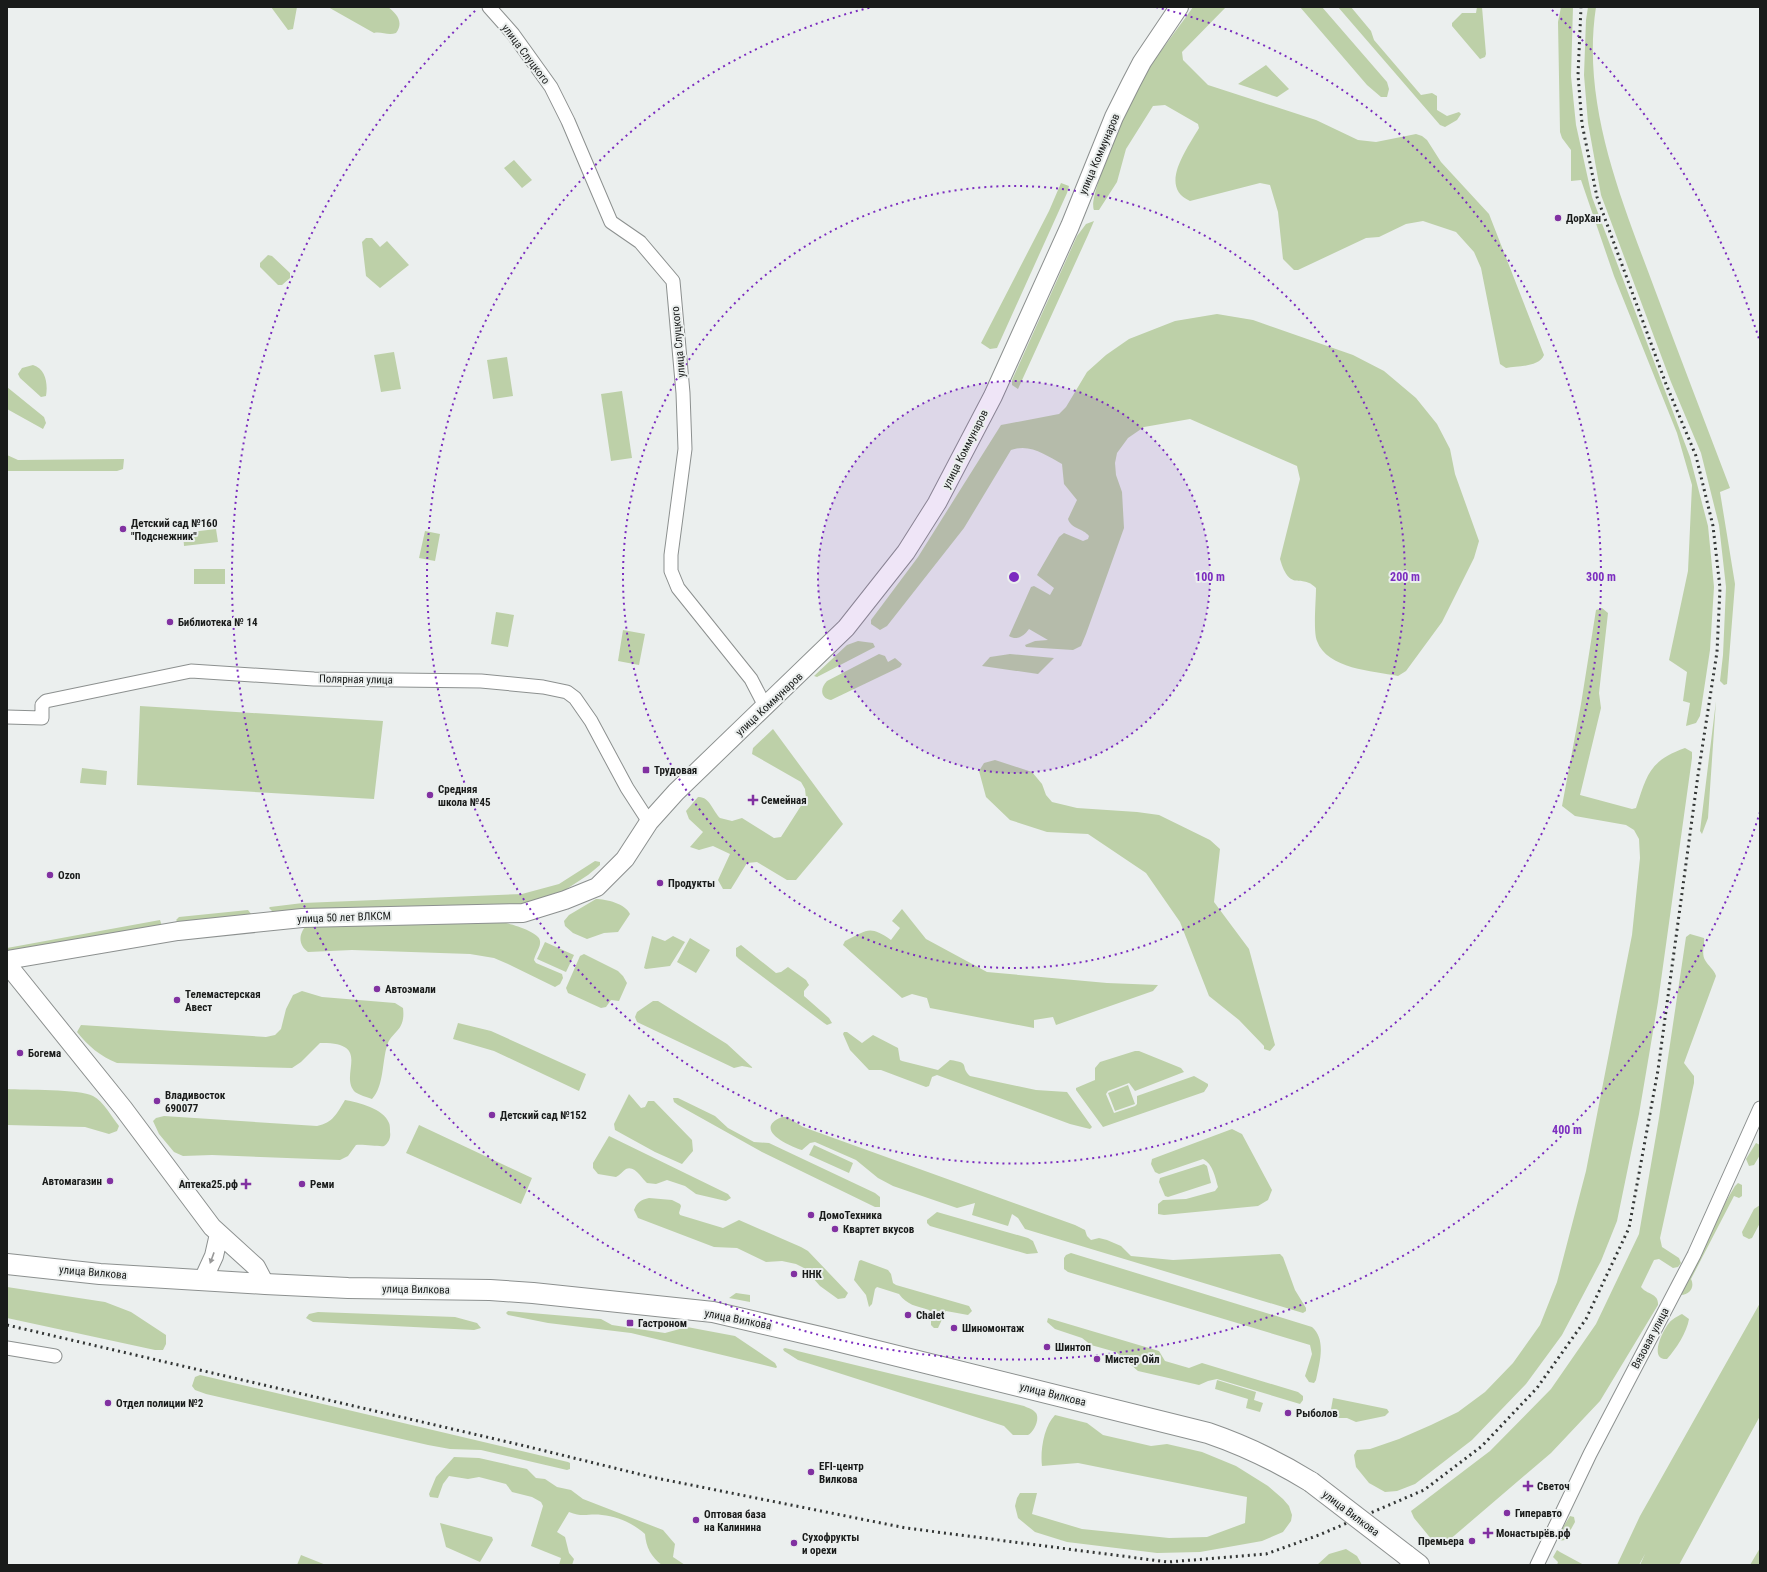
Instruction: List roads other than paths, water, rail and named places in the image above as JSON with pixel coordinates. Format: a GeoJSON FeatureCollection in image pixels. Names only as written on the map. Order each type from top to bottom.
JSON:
{"type":"FeatureCollection","features":[{"type":"Feature","properties":{"kind":"main road","name":"улица Коммунаров"},"geometry":{"type":"LineString","coordinates":[[649,822],[676,792],[846,628],[906,552],[937,503],[1008,363],[1127,90],[1142,62],[1179,7]]}},
{"type":"Feature","properties":{"kind":"main road","name":"улица 50 лет ВЛКСМ"},"geometry":{"type":"LineString","coordinates":[[7,960],[178,931],[302,918],[523,913],[597,888],[625,859],[649,822]]}},
{"type":"Feature","properties":{"kind":"main road"},"geometry":{"type":"LineString","coordinates":[[7,964],[123,1108],[196,1206],[220,1234],[256,1267],[265,1284]]}},
{"type":"Feature","properties":{"kind":"main road"},"geometry":{"type":"LineString","coordinates":[[203,1280],[214,1256],[220,1234]]}},
{"type":"Feature","properties":{"kind":"main road","name":"улица Вилкова"},"geometry":{"type":"LineString","coordinates":[[7,1264],[100,1274],[265,1284],[348,1288],[490,1290],[554,1295],[713,1312],[830,1339],[1208,1434],[1242,1445],[1275,1460],[1311,1482],[1413,1560]]}},
{"type":"Feature","properties":{"kind":"street","name":"улица Слуцкого"},"geometry":{"type":"LineString","coordinates":[[489,7],[517,39],[551,87],[568,121],[611,222],[640,242],[673,280],[683,393],[685,449],[671,554],[671,571],[683,594],[751,679],[765,706]]}},
{"type":"Feature","properties":{"kind":"street","name":"Полярная улица"},"geometry":{"type":"LineString","coordinates":[[7,717],[42,718],[42,705],[46,700],[191,671],[314,679],[481,681],[544,687],[567,692],[575,698],[591,721],[627,788],[649,822]]}},
{"type":"Feature","properties":{"kind":"street","name":"Вязовая улица"},"geometry":{"type":"LineString","coordinates":[[1537,1565],[1590,1454],[1694,1255],[1760,1108]]}},
{"type":"Feature","properties":{"kind":"street"},"geometry":{"type":"LineString","coordinates":[[7,1348],[55,1356]]}},
{"type":"Feature","properties":{"kind":"railway"},"geometry":{"type":"LineString","coordinates":[[7,1325],[525,1446],[651,1477],[906,1528],[1168,1562],[1266,1554],[1319,1535],[1424,1490],[1482,1446],[1537,1388],[1586,1319],[1629,1228],[1658,1070],[1698,775],[1717,652],[1720,588],[1713,526],[1696,456],[1666,384],[1597,197],[1582,124],[1578,75],[1581,7]]}},
{"type":"Feature","properties":{"kind":"place","name":"ДорХан"},"geometry":{"type":"Point","coordinates":[1558,218]}},
{"type":"Feature","properties":{"kind":"place","name":"Детский сад №160 \"Подснежник\""},"geometry":{"type":"Point","coordinates":[123,529]}},
{"type":"Feature","properties":{"kind":"place","name":"Библиотека № 14"},"geometry":{"type":"Point","coordinates":[170,622]}},
{"type":"Feature","properties":{"kind":"place","name":"Трудовая"},"geometry":{"type":"Point","coordinates":[646,770]}},
{"type":"Feature","properties":{"kind":"place","name":"Средняя школа №45"},"geometry":{"type":"Point","coordinates":[430,795]}},
{"type":"Feature","properties":{"kind":"place","name":"Семейная"},"geometry":{"type":"Point","coordinates":[753,800]}},
{"type":"Feature","properties":{"kind":"place","name":"Ozon"},"geometry":{"type":"Point","coordinates":[50,875]}},
{"type":"Feature","properties":{"kind":"place","name":"Продукты"},"geometry":{"type":"Point","coordinates":[660,883]}},
{"type":"Feature","properties":{"kind":"place","name":"Автоэмали"},"geometry":{"type":"Point","coordinates":[377,989]}},
{"type":"Feature","properties":{"kind":"place","name":"Телемастерская Авест"},"geometry":{"type":"Point","coordinates":[177,1000]}},
{"type":"Feature","properties":{"kind":"place","name":"Богема"},"geometry":{"type":"Point","coordinates":[20,1053]}},
{"type":"Feature","properties":{"kind":"place","name":"Владивосток 690077"},"geometry":{"type":"Point","coordinates":[157,1101]}},
{"type":"Feature","properties":{"kind":"place","name":"Детский сад №152"},"geometry":{"type":"Point","coordinates":[492,1115]}},
{"type":"Feature","properties":{"kind":"place","name":"Автомагазин"},"geometry":{"type":"Point","coordinates":[110,1181]}},
{"type":"Feature","properties":{"kind":"place","name":"Аптека25.рф"},"geometry":{"type":"Point","coordinates":[246,1184]}},
{"type":"Feature","properties":{"kind":"place","name":"Реми"},"geometry":{"type":"Point","coordinates":[302,1184]}},
{"type":"Feature","properties":{"kind":"place","name":"ДомоТехника"},"geometry":{"type":"Point","coordinates":[811,1215]}},
{"type":"Feature","properties":{"kind":"place","name":"Квартет вкусов"},"geometry":{"type":"Point","coordinates":[835,1229]}},
{"type":"Feature","properties":{"kind":"place","name":"ННК"},"geometry":{"type":"Point","coordinates":[794,1274]}},
{"type":"Feature","properties":{"kind":"place","name":"Chalet"},"geometry":{"type":"Point","coordinates":[908,1315]}},
{"type":"Feature","properties":{"kind":"place","name":"Гастроном"},"geometry":{"type":"Point","coordinates":[630,1323]}},
{"type":"Feature","properties":{"kind":"place","name":"Шиномонтаж"},"geometry":{"type":"Point","coordinates":[954,1328]}},
{"type":"Feature","properties":{"kind":"place","name":"Шинтоп"},"geometry":{"type":"Point","coordinates":[1047,1347]}},
{"type":"Feature","properties":{"kind":"place","name":"Мистер Ойл"},"geometry":{"type":"Point","coordinates":[1097,1359]}},
{"type":"Feature","properties":{"kind":"place","name":"Отдел полиции №2"},"geometry":{"type":"Point","coordinates":[108,1403]}},
{"type":"Feature","properties":{"kind":"place","name":"Рыболов"},"geometry":{"type":"Point","coordinates":[1288,1413]}},
{"type":"Feature","properties":{"kind":"place","name":"EFI-центр Вилкова"},"geometry":{"type":"Point","coordinates":[811,1472]}},
{"type":"Feature","properties":{"kind":"place","name":"Светоч"},"geometry":{"type":"Point","coordinates":[1528,1486]}},
{"type":"Feature","properties":{"kind":"place","name":"Гиперавто"},"geometry":{"type":"Point","coordinates":[1507,1513]}},
{"type":"Feature","properties":{"kind":"place","name":"Оптовая база на Калинина"},"geometry":{"type":"Point","coordinates":[696,1520]}},
{"type":"Feature","properties":{"kind":"place","name":"Монастырёв.рф"},"geometry":{"type":"Point","coordinates":[1488,1533]}},
{"type":"Feature","properties":{"kind":"place","name":"Премьера"},"geometry":{"type":"Point","coordinates":[1472,1541]}},
{"type":"Feature","properties":{"kind":"place","name":"Сухофрукты и орехи"},"geometry":{"type":"Point","coordinates":[794,1543]}}]}
